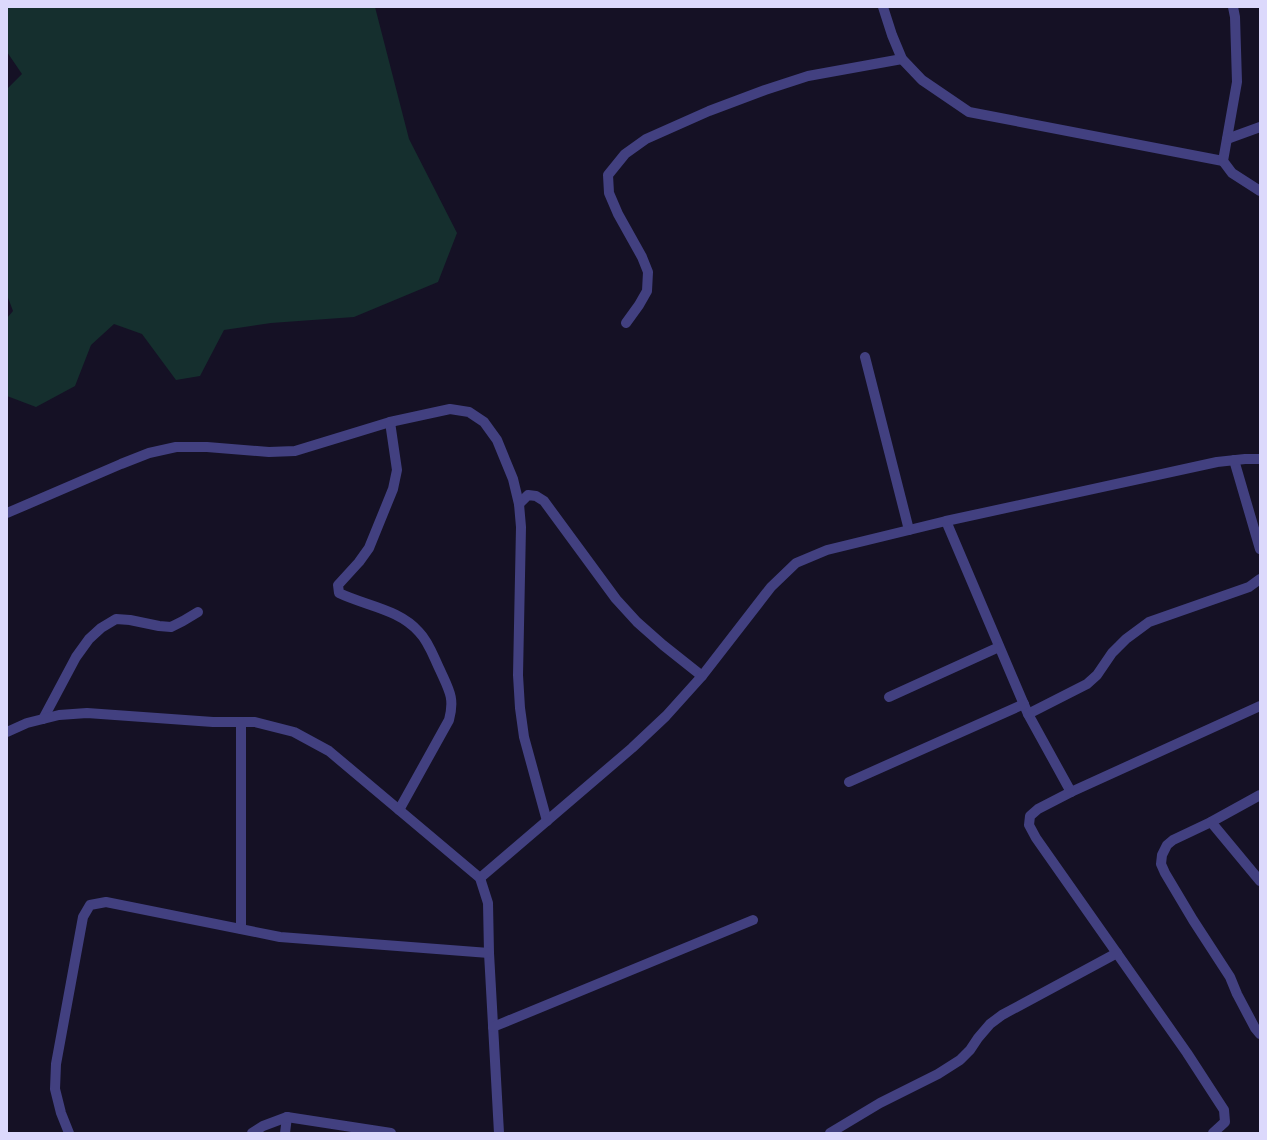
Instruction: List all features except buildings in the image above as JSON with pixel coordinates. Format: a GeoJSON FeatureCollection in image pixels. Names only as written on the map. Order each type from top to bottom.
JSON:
{"type":"FeatureCollection","features":[{"type":"Feature","properties":{"kind":"street"},"geometry":{"type":"LineString","coordinates":[[883,7],[902,59],[922,80],[969,112],[1223,161],[1232,173],[1260,191]]}},
{"type":"Feature","properties":{"kind":"street"},"geometry":{"type":"LineString","coordinates":[[1223,161],[1237,82],[1235,17],[1233,7]]}},
{"type":"Feature","properties":{"kind":"street"},"geometry":{"type":"LineString","coordinates":[[626,323],[647,291],[648,272],[642,257],[618,214],[609,193],[608,176],[625,154],[646,139],[709,111],[765,90],[808,76],[902,59]]}},
{"type":"Feature","properties":{"kind":"street"},"geometry":{"type":"LineString","coordinates":[[1227,139],[1260,126]]}},
{"type":"Feature","properties":{"kind":"street"},"geometry":{"type":"LineString","coordinates":[[865,357],[909,530]]}},
{"type":"Feature","properties":{"kind":"street"},"geometry":{"type":"LineString","coordinates":[[7,513],[121,464],[176,447],[207,447],[269,452],[295,451],[390,422],[450,409],[469,412],[484,422],[497,440],[513,479],[519,504],[521,527],[518,676],[520,708],[524,737],[547,821]]}},
{"type":"Feature","properties":{"kind":"street"},"geometry":{"type":"LineString","coordinates":[[390,422],[397,470],[393,488],[369,548],[360,562],[338,585],[340,593],[396,614],[420,632],[449,690],[453,706],[449,720],[399,810]]}},
{"type":"Feature","properties":{"kind":"street"},"geometry":{"type":"LineString","coordinates":[[480,878],[666,716],[702,676],[771,587],[796,563],[827,550],[946,521],[1217,462],[1260,459]]}},
{"type":"Feature","properties":{"kind":"street"},"geometry":{"type":"LineString","coordinates":[[1234,460],[1260,549]]}},
{"type":"Feature","properties":{"kind":"street"},"geometry":{"type":"LineString","coordinates":[[519,504],[528,495],[536,496],[544,501],[616,599],[648,631],[702,676]]}},
{"type":"Feature","properties":{"kind":"street"},"geometry":{"type":"LineString","coordinates":[[946,521],[1026,709],[1071,792]]}},
{"type":"Feature","properties":{"kind":"street"},"geometry":{"type":"LineString","coordinates":[[848,782],[1086,684],[1097,675],[1108,658],[1126,639],[1149,622],[1249,587],[1260,579]]}},
{"type":"Feature","properties":{"kind":"street"},"geometry":{"type":"LineString","coordinates":[[43,719],[76,657],[89,639],[101,628],[116,620],[130,620],[159,626],[171,626],[184,621],[198,612]]}},
{"type":"Feature","properties":{"kind":"street"},"geometry":{"type":"LineString","coordinates":[[890,697],[999,647]]}},
{"type":"Feature","properties":{"kind":"street"},"geometry":{"type":"LineString","coordinates":[[1213,1133],[1224,1122],[1224,1110],[1187,1053],[1036,838],[1029,825],[1030,816],[1038,809],[1071,792],[1260,706]]}},
{"type":"Feature","properties":{"kind":"street"},"geometry":{"type":"LineString","coordinates":[[7,732],[27,722],[59,715],[88,713],[213,722],[255,722],[294,732],[329,751],[480,878],[488,903],[489,953],[499,1133]]}},
{"type":"Feature","properties":{"kind":"street"},"geometry":{"type":"LineString","coordinates":[[241,929],[242,722]]}},
{"type":"Feature","properties":{"kind":"street"},"geometry":{"type":"LineString","coordinates":[[1260,795],[1211,822],[1173,840],[1167,845],[1162,855],[1161,864],[1164,873],[1230,976],[1237,994],[1255,1028],[1260,1034]]}},
{"type":"Feature","properties":{"kind":"street"},"geometry":{"type":"LineString","coordinates":[[1211,822],[1260,881]]}},
{"type":"Feature","properties":{"kind":"street"},"geometry":{"type":"LineString","coordinates":[[70,1133],[61,1113],[55,1089],[56,1064],[83,917],[90,905],[106,902],[280,937],[489,953]]}},
{"type":"Feature","properties":{"kind":"street"},"geometry":{"type":"LineString","coordinates":[[493,1027],[753,920]]}},
{"type":"Feature","properties":{"kind":"street"},"geometry":{"type":"LineString","coordinates":[[830,1133],[880,1103],[938,1074],[960,1060],[970,1050],[990,1024],[1002,1015],[1117,953]]}},
{"type":"Feature","properties":{"kind":"street"},"geometry":{"type":"LineString","coordinates":[[285,1133],[287,1117]]}},
{"type":"Feature","properties":{"kind":"street"},"geometry":{"type":"LineString","coordinates":[[252,1133],[263,1126],[287,1117],[391,1133]]}},
{"type":"Feature","properties":{"kind":"green space"},"geometry":{"type":"Polygon","coordinates":[[[7,7],[375,7],[409,139],[457,233],[438,282],[354,317],[271,323],[224,330],[200,376],[176,380],[142,334],[114,324],[91,345],[75,386],[36,407],[7,396],[7,318],[13,311],[7,295],[7,89],[22,74],[7,52],[7,7]]]}}]}
